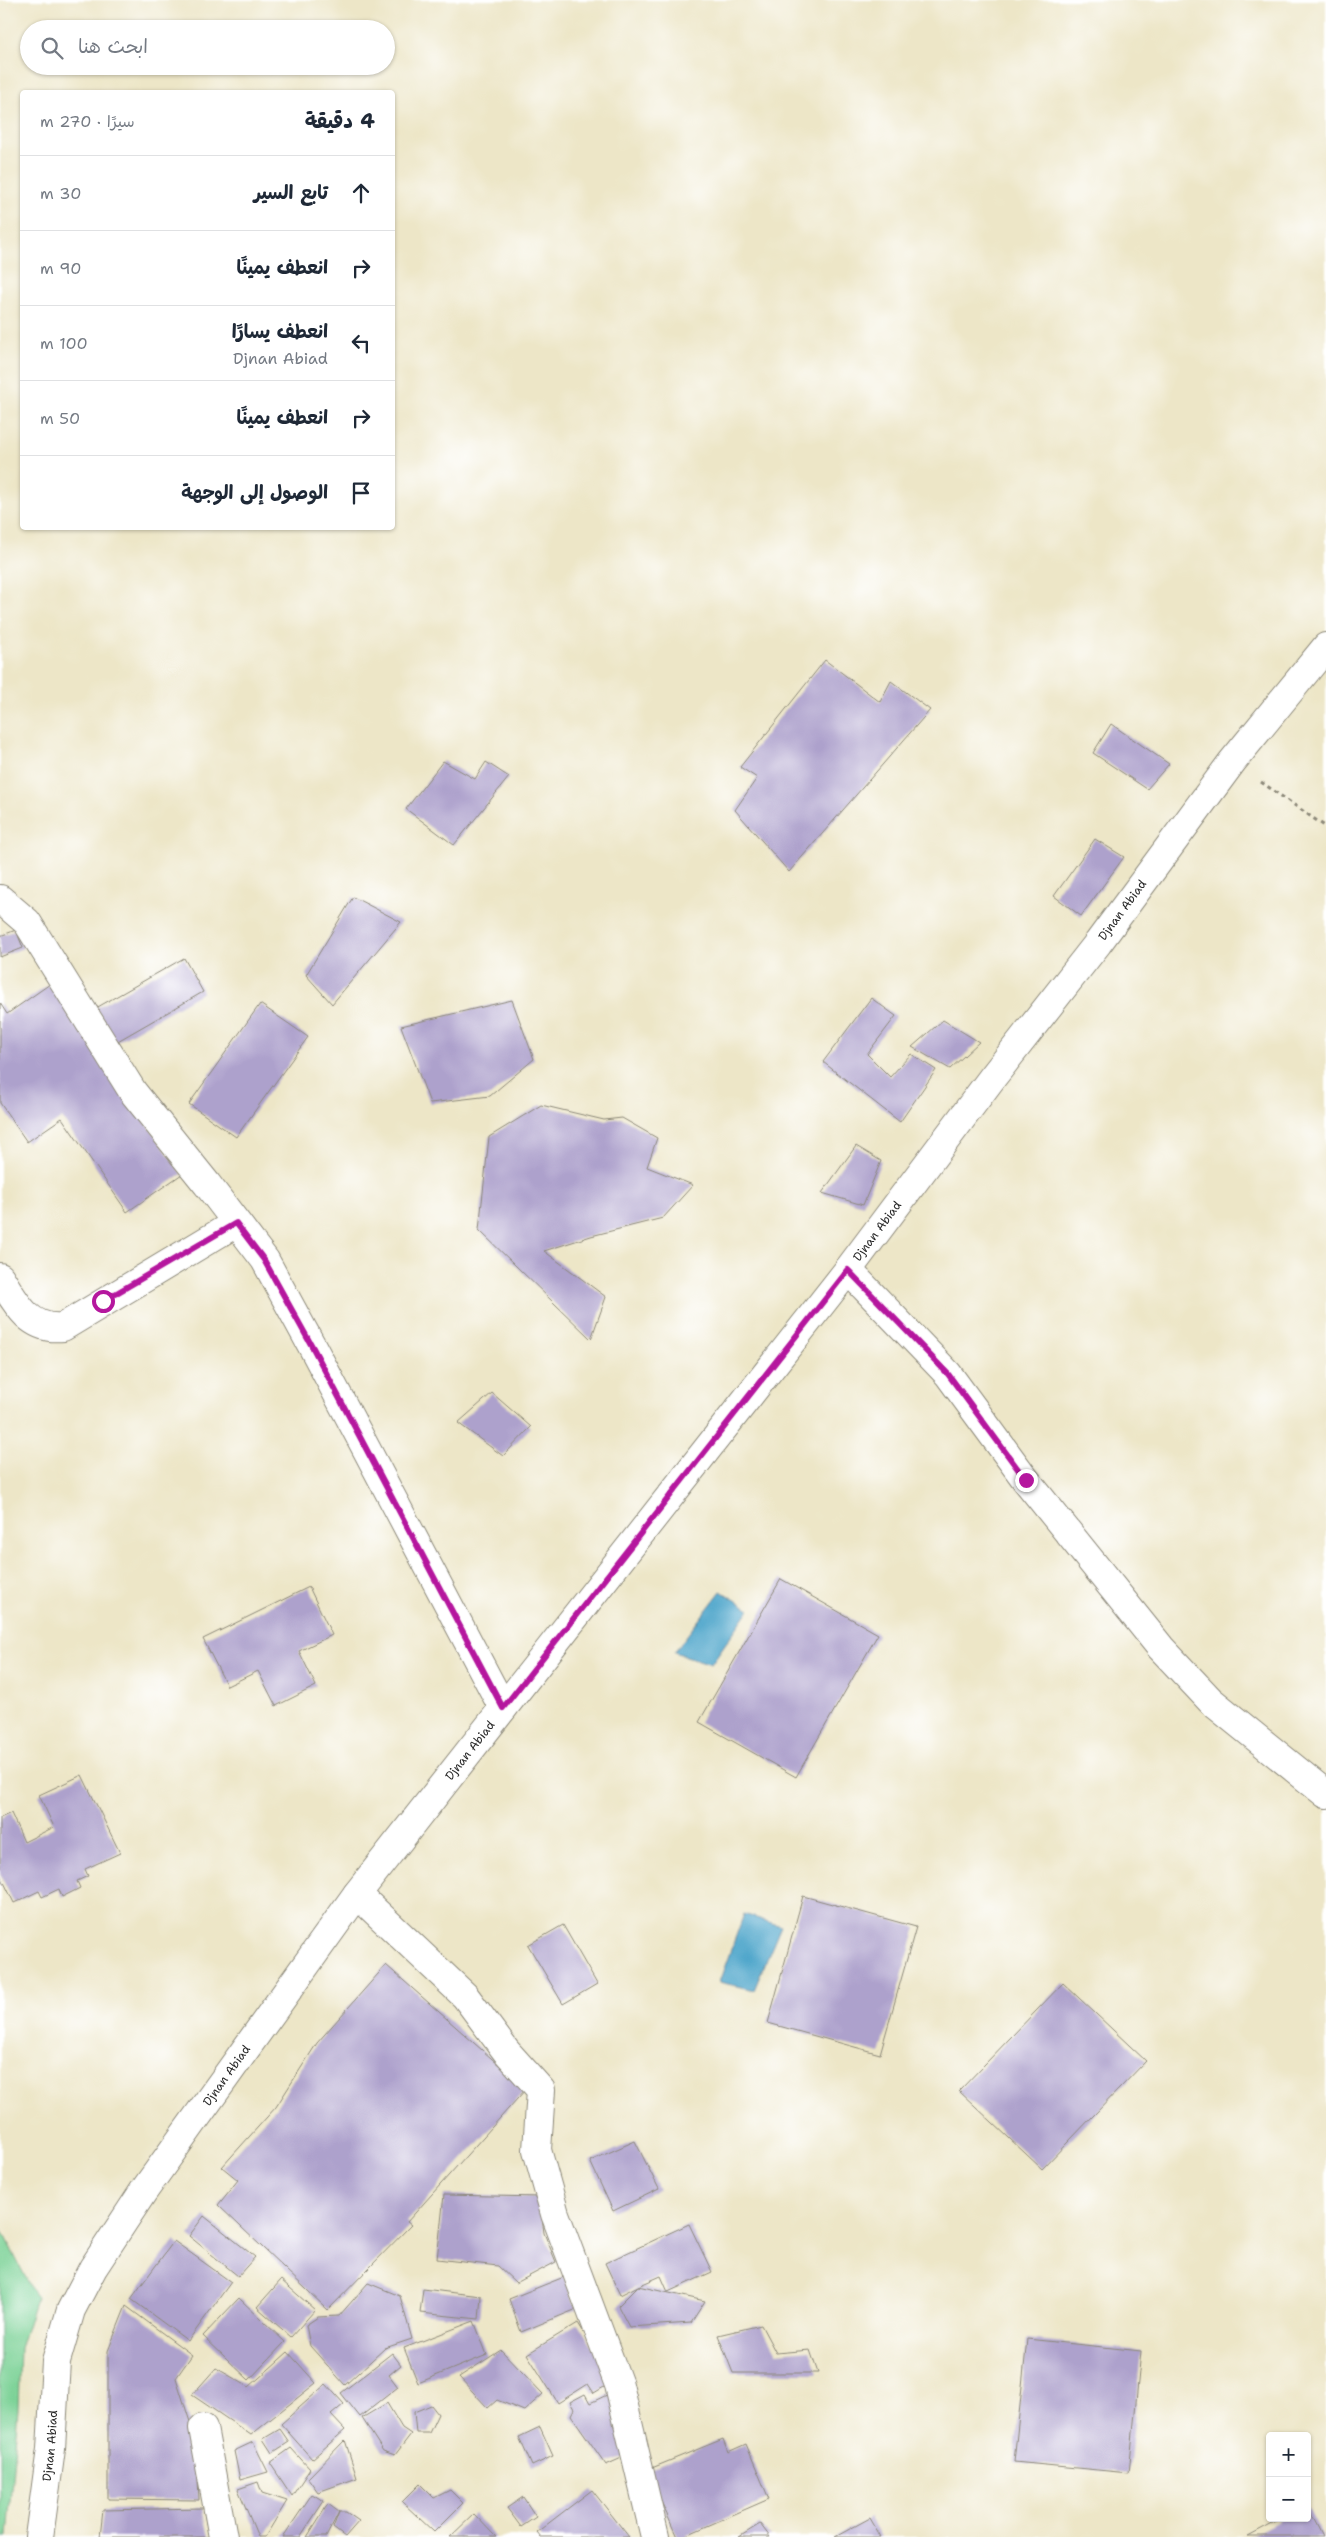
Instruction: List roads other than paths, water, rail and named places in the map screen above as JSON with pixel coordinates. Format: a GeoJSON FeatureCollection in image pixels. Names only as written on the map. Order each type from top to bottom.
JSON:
{"type":"FeatureCollection","features":[{"type":"Feature","properties":{"kind":"street","name":"Djnan Abiad"},"geometry":{"type":"LineString","coordinates":[[39,2537],[51,2449],[56,2361],[71,2310],[93,2268],[143,2192],[357,1894],[848,1270],[992,1078],[1098,943],[1232,762],[1326,647]]}},
{"type":"Feature","properties":{"kind":"street"},"geometry":{"type":"LineString","coordinates":[[0,899],[27,922],[132,1092],[264,1260],[313,1348],[503,1708]]}},
{"type":"Feature","properties":{"kind":"street"},"geometry":{"type":"LineString","coordinates":[[0,1277],[20,1309],[36,1323],[52,1329],[62,1327],[236,1223]]}},
{"type":"Feature","properties":{"kind":"street"},"geometry":{"type":"LineString","coordinates":[[848,1270],[948,1374],[1026,1480],[1161,1648],[1210,1701],[1326,1794]]}},
{"type":"Feature","properties":{"kind":"street"},"geometry":{"type":"LineString","coordinates":[[357,1894],[465,1996],[506,2052],[541,2090],[537,2150],[555,2214],[619,2385],[655,2537]]}},
{"type":"Feature","properties":{"kind":"street"},"geometry":{"type":"LineString","coordinates":[[203,2428],[223,2537]]}},
{"type":"Feature","properties":{"kind":"water"},"geometry":{"type":"Polygon","coordinates":[[[721,1591],[750,1609],[711,1664],[674,1652],[721,1591]]]}},
{"type":"Feature","properties":{"kind":"water"},"geometry":{"type":"Polygon","coordinates":[[[744,1914],[781,1926],[754,1990],[719,1982],[744,1914]]]}}]}
